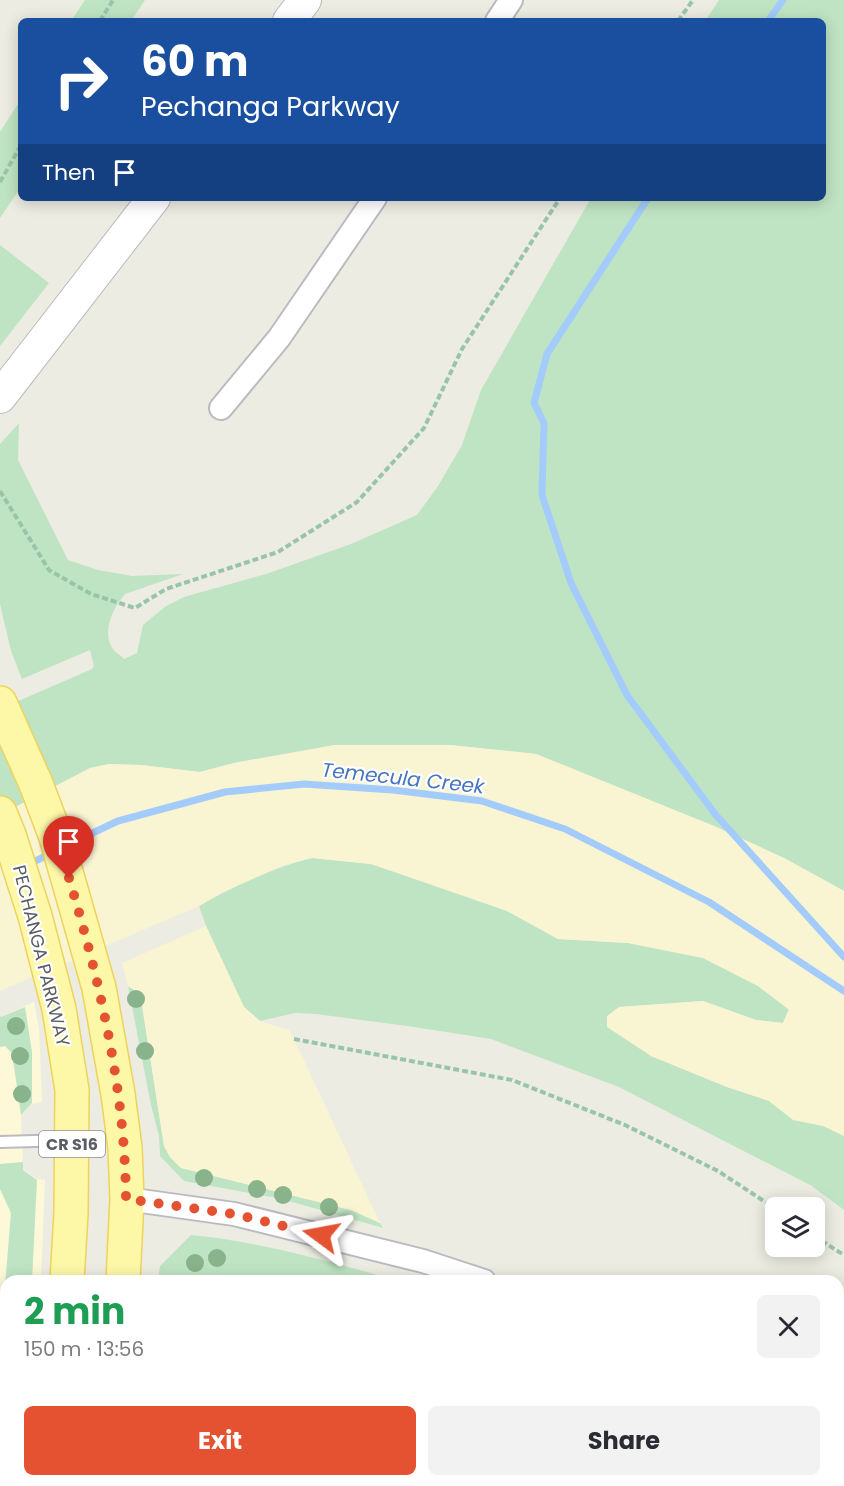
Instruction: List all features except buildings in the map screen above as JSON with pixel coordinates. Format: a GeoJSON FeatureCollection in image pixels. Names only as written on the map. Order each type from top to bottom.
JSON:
{"type":"FeatureCollection","features":[{"type":"Feature","properties":{"kind":"main road"},"geometry":{"type":"LineString","coordinates":[[291,18],[305,0]]}},
{"type":"Feature","properties":{"kind":"main road"},"geometry":{"type":"LineString","coordinates":[[0,398],[152,201]]}},
{"type":"Feature","properties":{"kind":"main road","name":"CR S16"},"geometry":{"type":"LineString","coordinates":[[0,703],[36,784],[56,837],[99,988],[125,1148],[123,1275]]}},
{"type":"Feature","properties":{"kind":"main road","name":"PECHANGA PARKWAY"},"geometry":{"type":"LineString","coordinates":[[0,813],[36,916],[59,1009],[72,1090],[71,1213],[67,1275]]}},
{"type":"Feature","properties":{"kind":"street"},"geometry":{"type":"LineString","coordinates":[[498,18],[511,0]]}},
{"type":"Feature","properties":{"kind":"street"},"geometry":{"type":"LineString","coordinates":[[221,408],[279,338],[373,201]]}},
{"type":"Feature","properties":{"kind":"street"},"geometry":{"type":"LineString","coordinates":[[126,1199],[234,1214],[423,1261],[466,1275]]}},
{"type":"Feature","properties":{"kind":"lane"},"geometry":{"type":"LineString","coordinates":[[0,1142],[72,1140]]}},
{"type":"Feature","properties":{"kind":"path"},"geometry":{"type":"LineString","coordinates":[[102,18],[113,0]]}},
{"type":"Feature","properties":{"kind":"path"},"geometry":{"type":"LineString","coordinates":[[680,18],[693,0]]}},
{"type":"Feature","properties":{"kind":"path"},"geometry":{"type":"LineString","coordinates":[[0,182],[18,150]]}},
{"type":"Feature","properties":{"kind":"path"},"geometry":{"type":"LineString","coordinates":[[0,491],[49,570],[91,594],[135,608],[166,589],[278,552],[357,502],[423,428],[462,349],[558,201]]}},
{"type":"Feature","properties":{"kind":"path"},"geometry":{"type":"LineString","coordinates":[[294,1039],[512,1080],[625,1125],[718,1171],[765,1202]]}},
{"type":"Feature","properties":{"kind":"path"},"geometry":{"type":"LineString","coordinates":[[825,1243],[844,1255]]}},
{"type":"Feature","properties":{"kind":"shaded area"},"geometry":{"type":"Polygon","coordinates":[[[34,1002],[39,1028],[42,1102],[32,1104],[21,1115],[23,1169],[37,1179],[45,1180],[41,1275],[0,1275],[0,1015],[1,1017],[34,1002]]]}},
{"type":"Feature","properties":{"kind":"green space"},"geometry":{"type":"Polygon","coordinates":[[[85,0],[145,0],[133,18],[73,18],[85,0]]]}},
{"type":"Feature","properties":{"kind":"green space"},"geometry":{"type":"Polygon","coordinates":[[[719,0],[844,0],[844,891],[784,858],[714,826],[536,754],[450,745],[335,745],[234,763],[200,772],[141,765],[109,764],[90,768],[0,815],[0,709],[92,669],[94,666],[90,650],[22,679],[11,651],[0,604],[0,444],[19,423],[18,460],[68,560],[98,570],[132,576],[183,574],[125,594],[113,613],[108,628],[113,649],[124,659],[137,653],[143,625],[166,606],[184,597],[266,574],[351,544],[417,515],[438,486],[462,445],[481,390],[589,201],[826,201],[826,18],[707,18],[719,0]]]}},
{"type":"Feature","properties":{"kind":"green space"},"geometry":{"type":"Polygon","coordinates":[[[18,104],[18,191],[0,218],[0,132],[18,104]]]}},
{"type":"Feature","properties":{"kind":"green space"},"geometry":{"type":"Polygon","coordinates":[[[0,245],[49,283],[0,346],[0,245]]]}},
{"type":"Feature","properties":{"kind":"green space"},"geometry":{"type":"Polygon","coordinates":[[[312,858],[371,864],[426,882],[507,911],[558,939],[628,943],[703,958],[758,986],[789,1010],[783,1023],[756,1020],[703,1001],[619,1007],[651,1056],[727,1087],[769,1101],[793,1119],[824,1126],[844,1136],[844,1210],[812,1186],[619,1087],[491,1039],[316,1014],[295,1013],[260,1021],[244,1007],[199,906],[254,878],[312,858]]]}},
{"type":"Feature","properties":{"kind":"green space"},"geometry":{"type":"Polygon","coordinates":[[[128,986],[136,991],[141,999],[164,1146],[170,1157],[181,1168],[351,1210],[380,1223],[383,1228],[282,1199],[184,1181],[160,1156],[159,1136],[128,986]]]}},
{"type":"Feature","properties":{"kind":"green space"},"geometry":{"type":"Polygon","coordinates":[[[25,1007],[32,1052],[32,1103],[21,1115],[12,1053],[5,1046],[0,1047],[0,1015],[1,1017],[25,1007]]]}},
{"type":"Feature","properties":{"kind":"green space"},"geometry":{"type":"Polygon","coordinates":[[[23,1162],[23,1170],[37,1180],[32,1275],[6,1275],[11,1213],[0,1189],[0,1164],[23,1162]]]}},
{"type":"Feature","properties":{"kind":"green space"},"geometry":{"type":"Polygon","coordinates":[[[191,1235],[244,1242],[377,1275],[159,1275],[160,1266],[191,1235]]]}},
{"type":"Feature","properties":{"kind":"sand"},"geometry":{"type":"Polygon","coordinates":[[[335,745],[450,745],[536,754],[714,826],[784,858],[844,891],[844,1136],[823,1126],[793,1120],[769,1101],[727,1087],[651,1056],[607,1027],[607,1016],[619,1007],[703,1001],[756,1020],[783,1023],[789,1009],[758,986],[703,958],[628,943],[558,939],[507,911],[371,864],[312,858],[284,865],[221,893],[199,906],[0,991],[0,815],[90,768],[109,764],[141,765],[200,772],[234,763],[335,745]]]}},
{"type":"Feature","properties":{"kind":"sand"},"geometry":{"type":"Polygon","coordinates":[[[206,926],[244,1007],[260,1021],[289,1030],[380,1223],[351,1210],[181,1168],[170,1157],[164,1146],[141,999],[136,991],[128,986],[122,963],[206,926]]]}},
{"type":"Feature","properties":{"kind":"waterway"},"geometry":{"type":"LineString","coordinates":[[770,18],[783,0]]}},
{"type":"Feature","properties":{"kind":"waterway"},"geometry":{"type":"LineString","coordinates":[[646,201],[547,354],[534,403],[544,423],[542,495],[571,583],[627,695],[715,814],[844,957]]}},
{"type":"Feature","properties":{"kind":"waterway","name":"Temecula Creek"},"geometry":{"type":"LineString","coordinates":[[67,845],[118,821],[225,792],[304,784],[393,790],[482,801],[565,829],[709,902],[844,991]]}},
{"type":"Feature","properties":{"kind":"waterway","name":"Temecula Creek"},"geometry":{"type":"LineString","coordinates":[[27,865],[52,853]]}},
{"type":"Feature","properties":{"kind":"route"},"geometry":{"type":"LineString","coordinates":[[69,878],[99,988],[118,1094],[125,1148],[126,1199],[234,1214],[321,1235]]}}]}
